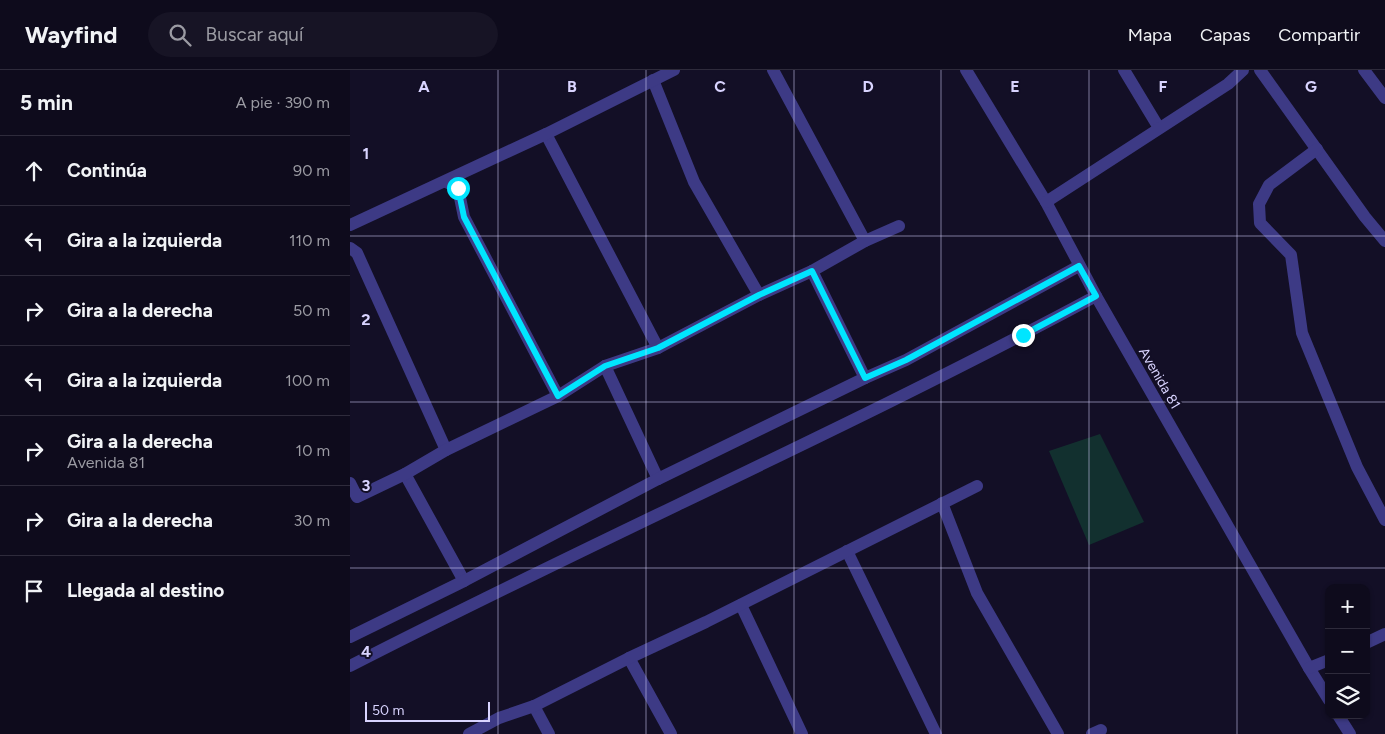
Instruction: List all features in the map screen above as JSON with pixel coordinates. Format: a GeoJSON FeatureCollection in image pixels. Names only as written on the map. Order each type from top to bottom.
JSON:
{"type":"FeatureCollection","features":[{"type":"Feature","properties":{"kind":"street"},"geometry":{"type":"LineString","coordinates":[[350,225],[446,182],[674,70]]}},
{"type":"Feature","properties":{"kind":"street"},"geometry":{"type":"LineString","coordinates":[[773,70],[865,241]]}},
{"type":"Feature","properties":{"kind":"street","name":"Avenida 81"},"geometry":{"type":"LineString","coordinates":[[966,70],[1046,202],[1096,296],[1325,694]]}},
{"type":"Feature","properties":{"kind":"street"},"geometry":{"type":"LineString","coordinates":[[1124,70],[1159,128]]}},
{"type":"Feature","properties":{"kind":"street"},"geometry":{"type":"LineString","coordinates":[[1046,202],[1228,84],[1243,70]]}},
{"type":"Feature","properties":{"kind":"street"},"geometry":{"type":"LineString","coordinates":[[1260,70],[1365,217],[1385,241]]}},
{"type":"Feature","properties":{"kind":"street"},"geometry":{"type":"LineString","coordinates":[[1364,70],[1385,98]]}},
{"type":"Feature","properties":{"kind":"street"},"geometry":{"type":"LineString","coordinates":[[653,80],[694,182],[759,295]]}},
{"type":"Feature","properties":{"kind":"street"},"geometry":{"type":"LineString","coordinates":[[546,134],[658,348]]}},
{"type":"Feature","properties":{"kind":"street"},"geometry":{"type":"LineString","coordinates":[[1317,149],[1270,185],[1259,204],[1260,223],[1292,255],[1302,333],[1357,467],[1385,520]]}},
{"type":"Feature","properties":{"kind":"street"},"geometry":{"type":"LineString","coordinates":[[446,182],[458,188],[464,217],[558,396]]}},
{"type":"Feature","properties":{"kind":"street"},"geometry":{"type":"LineString","coordinates":[[350,483],[358,497],[446,450],[558,396],[605,366],[658,348],[759,295],[812,271],[865,241],[899,226]]}},
{"type":"Feature","properties":{"kind":"street"},"geometry":{"type":"LineString","coordinates":[[350,248],[358,253],[446,450]]}},
{"type":"Feature","properties":{"kind":"street"},"geometry":{"type":"LineString","coordinates":[[350,637],[464,581],[658,479],[865,378],[906,360],[1079,266]]}},
{"type":"Feature","properties":{"kind":"street"},"geometry":{"type":"LineString","coordinates":[[812,271],[865,378]]}},
{"type":"Feature","properties":{"kind":"street"},"geometry":{"type":"LineString","coordinates":[[350,666],[446,616],[826,433],[1023,335],[1096,296]]}},
{"type":"Feature","properties":{"kind":"street"},"geometry":{"type":"LineString","coordinates":[[605,366],[658,479]]}},
{"type":"Feature","properties":{"kind":"street"},"geometry":{"type":"LineString","coordinates":[[404,474],[464,581]]}},
{"type":"Feature","properties":{"kind":"street"},"geometry":{"type":"LineString","coordinates":[[469,734],[499,718],[534,706],[741,605],[977,486]]}},
{"type":"Feature","properties":{"kind":"street"},"geometry":{"type":"LineString","coordinates":[[942,503],[977,593],[1058,734]]}},
{"type":"Feature","properties":{"kind":"street"},"geometry":{"type":"LineString","coordinates":[[847,551],[936,734]]}},
{"type":"Feature","properties":{"kind":"street"},"geometry":{"type":"LineString","coordinates":[[741,605],[802,734]]}},
{"type":"Feature","properties":{"kind":"street"},"geometry":{"type":"LineString","coordinates":[[1370,640],[1385,634]]}},
{"type":"Feature","properties":{"kind":"street"},"geometry":{"type":"LineString","coordinates":[[629,658],[671,734]]}},
{"type":"Feature","properties":{"kind":"street"},"geometry":{"type":"LineString","coordinates":[[1309,668],[1325,662]]}},
{"type":"Feature","properties":{"kind":"street"},"geometry":{"type":"LineString","coordinates":[[534,706],[549,734]]}},
{"type":"Feature","properties":{"kind":"street"},"geometry":{"type":"LineString","coordinates":[[1341,719],[1350,734]]}},
{"type":"Feature","properties":{"kind":"green space"},"geometry":{"type":"Polygon","coordinates":[[[1100,434],[1144,522],[1089,545],[1049,451],[1100,434]]]}},
{"type":"Feature","properties":{"kind":"route"},"geometry":{"type":"LineString","coordinates":[[458,188],[464,217],[558,396],[605,366],[658,348],[759,295],[812,271],[865,378],[906,360],[1079,266],[1096,296],[1023,335]]}}]}
